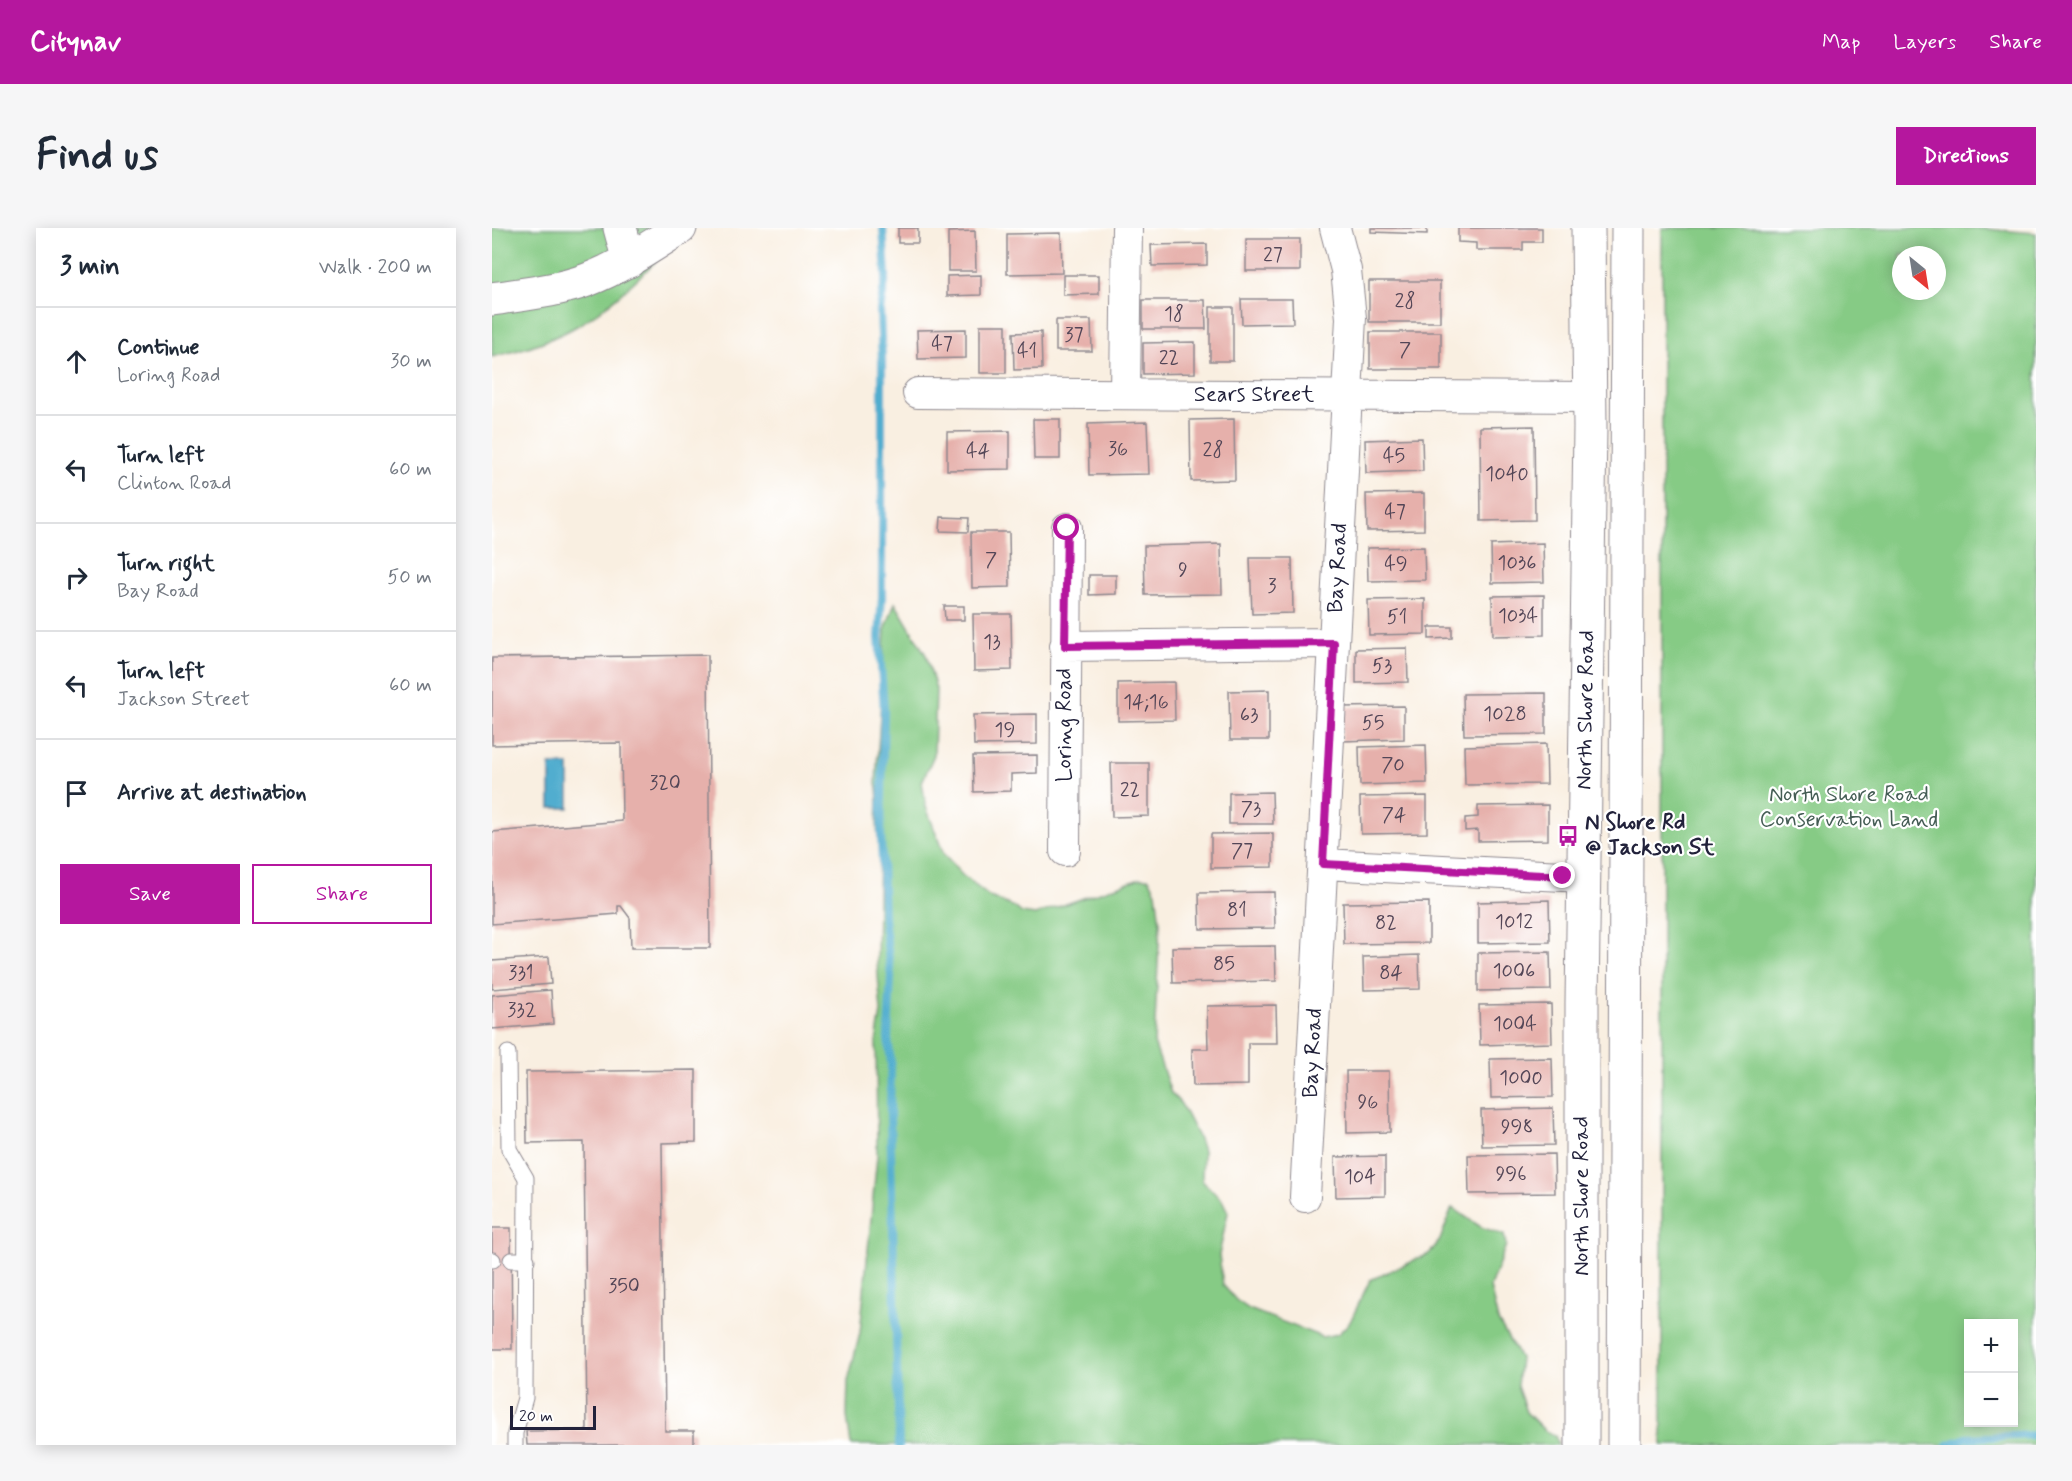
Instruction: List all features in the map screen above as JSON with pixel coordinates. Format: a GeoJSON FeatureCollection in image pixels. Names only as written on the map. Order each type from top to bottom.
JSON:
{"type":"FeatureCollection","features":[{"type":"Feature","properties":{"kind":"main road"},"geometry":{"type":"LineString","coordinates":[[620,228],[629,261]]}},
{"type":"Feature","properties":{"kind":"main road"},"geometry":{"type":"LineString","coordinates":[[492,299],[544,291],[586,280],[629,261],[680,228]]}},
{"type":"Feature","properties":{"kind":"main road","name":"North Shore Road"},"geometry":{"type":"LineString","coordinates":[[1582,1445],[1584,876],[1590,396],[1588,228]]}},
{"type":"Feature","properties":{"kind":"main road","name":"North Shore Road"},"geometry":{"type":"LineString","coordinates":[[1624,1445],[1628,228]]}},
{"type":"Feature","properties":{"kind":"street"},"geometry":{"type":"LineString","coordinates":[[1125,394],[1126,228]]}},
{"type":"Feature","properties":{"kind":"street","name":"Bay Road"},"geometry":{"type":"LineString","coordinates":[[1305,1197],[1351,318],[1346,270],[1335,228]]}},
{"type":"Feature","properties":{"kind":"street","name":"Sears Street"},"geometry":{"type":"LineString","coordinates":[[918,393],[1590,396]]}},
{"type":"Feature","properties":{"kind":"street","name":"Loring Road"},"geometry":{"type":"LineString","coordinates":[[1065,851],[1067,528]]}},
{"type":"Feature","properties":{"kind":"street"},"geometry":{"type":"LineString","coordinates":[[1065,646],[1334,643]]}},
{"type":"Feature","properties":{"kind":"street"},"geometry":{"type":"LineString","coordinates":[[1323,864],[1584,876]]}},
{"type":"Feature","properties":{"kind":"lane"},"geometry":{"type":"LineString","coordinates":[[508,1053],[509,1149],[526,1178],[527,1260],[520,1319],[525,1398],[515,1433],[515,1445]]}},
{"type":"Feature","properties":{"kind":"lane"},"geometry":{"type":"LineString","coordinates":[[511,1260],[527,1260]]}},
{"type":"Feature","properties":{"kind":"green space"},"geometry":{"type":"Polygon","coordinates":[[[492,228],[689,228],[615,299],[580,324],[542,342],[492,357],[492,228]]]}},
{"type":"Feature","properties":{"kind":"green space","name":"North Shore Road Conservation Land"},"geometry":{"type":"Polygon","coordinates":[[[1662,228],[1973,228],[2036,233],[2036,1445],[1662,1445],[1662,228]]]}},
{"type":"Feature","properties":{"kind":"green space"},"geometry":{"type":"Polygon","coordinates":[[[895,603],[926,655],[936,689],[934,755],[922,782],[926,807],[944,855],[962,875],[990,897],[1022,913],[1035,915],[1140,878],[1149,878],[1156,892],[1160,923],[1154,1043],[1171,1093],[1181,1104],[1199,1139],[1203,1151],[1202,1181],[1222,1200],[1228,1212],[1219,1255],[1223,1285],[1236,1300],[1249,1309],[1322,1337],[1338,1334],[1350,1322],[1370,1280],[1429,1254],[1440,1240],[1452,1208],[1481,1227],[1504,1235],[1506,1245],[1490,1287],[1498,1321],[1520,1358],[1517,1386],[1526,1412],[1545,1431],[1555,1435],[1558,1445],[851,1445],[847,1416],[848,1381],[860,1333],[877,1156],[876,1042],[881,1012],[877,963],[879,842],[876,783],[885,630],[895,603]]]}},
{"type":"Feature","properties":{"kind":"water"},"geometry":{"type":"Polygon","coordinates":[[[550,765],[569,765],[569,808],[550,808],[550,765]]]}},
{"type":"Feature","properties":{"kind":"building"},"geometry":{"type":"Polygon","coordinates":[[[898,228],[918,228],[918,243],[898,243],[898,228]]]}},
{"type":"Feature","properties":{"kind":"building"},"geometry":{"type":"Polygon","coordinates":[[[1371,228],[1427,228],[1427,234],[1371,232],[1371,228]]]}},
{"type":"Feature","properties":{"kind":"building"},"geometry":{"type":"Polygon","coordinates":[[[1458,228],[1542,228],[1542,242],[1523,242],[1523,250],[1476,250],[1476,243],[1458,242],[1458,228]]]}},
{"type":"Feature","properties":{"kind":"building"},"geometry":{"type":"Polygon","coordinates":[[[975,231],[976,271],[948,271],[948,232],[975,231]]]}},
{"type":"Feature","properties":{"kind":"building"},"geometry":{"type":"Polygon","coordinates":[[[1061,233],[1062,273],[1007,274],[1007,234],[1061,233]]]}},
{"type":"Feature","properties":{"kind":"building"},"geometry":{"type":"Polygon","coordinates":[[[1246,239],[1300,239],[1300,271],[1246,271],[1246,239]]]}},
{"type":"Feature","properties":{"kind":"building"},"geometry":{"type":"Polygon","coordinates":[[[1207,244],[1207,265],[1152,266],[1151,245],[1207,244]]]}},
{"type":"Feature","properties":{"kind":"building"},"geometry":{"type":"Polygon","coordinates":[[[981,275],[981,295],[947,296],[947,276],[981,275]]]}},
{"type":"Feature","properties":{"kind":"building"},"geometry":{"type":"Polygon","coordinates":[[[1063,275],[1099,275],[1099,294],[1063,295],[1063,275]]]}},
{"type":"Feature","properties":{"kind":"building"},"geometry":{"type":"Polygon","coordinates":[[[1369,281],[1440,281],[1440,322],[1369,322],[1369,281]]]}},
{"type":"Feature","properties":{"kind":"building"},"geometry":{"type":"Polygon","coordinates":[[[1241,299],[1292,299],[1293,323],[1242,324],[1241,299]]]}},
{"type":"Feature","properties":{"kind":"building"},"geometry":{"type":"Polygon","coordinates":[[[1143,300],[1205,300],[1206,329],[1143,329],[1143,300]]]}},
{"type":"Feature","properties":{"kind":"building"},"geometry":{"type":"Polygon","coordinates":[[[1210,307],[1233,307],[1233,361],[1210,361],[1210,307]]]}},
{"type":"Feature","properties":{"kind":"building"},"geometry":{"type":"Polygon","coordinates":[[[1056,320],[1091,320],[1092,351],[1056,351],[1056,320]]]}},
{"type":"Feature","properties":{"kind":"building"},"geometry":{"type":"Polygon","coordinates":[[[980,325],[1006,325],[1006,373],[980,373],[980,325]]]}},
{"type":"Feature","properties":{"kind":"building"},"geometry":{"type":"Polygon","coordinates":[[[966,329],[966,358],[918,359],[917,330],[966,329]]]}},
{"type":"Feature","properties":{"kind":"building"},"geometry":{"type":"Polygon","coordinates":[[[1041,332],[1042,369],[1014,370],[1013,333],[1041,332]]]}},
{"type":"Feature","properties":{"kind":"building"},"geometry":{"type":"Polygon","coordinates":[[[1370,332],[1441,332],[1441,369],[1370,369],[1370,332]]]}},
{"type":"Feature","properties":{"kind":"building"},"geometry":{"type":"Polygon","coordinates":[[[1195,342],[1195,373],[1143,374],[1143,343],[1195,342]]]}},
{"type":"Feature","properties":{"kind":"building"},"geometry":{"type":"Polygon","coordinates":[[[1033,419],[1060,419],[1060,459],[1034,459],[1033,419]]]}},
{"type":"Feature","properties":{"kind":"building"},"geometry":{"type":"Polygon","coordinates":[[[1234,419],[1235,480],[1191,481],[1190,420],[1234,419]]]}},
{"type":"Feature","properties":{"kind":"building"},"geometry":{"type":"Polygon","coordinates":[[[1147,422],[1149,474],[1089,475],[1088,424],[1147,422]]]}},
{"type":"Feature","properties":{"kind":"building"},"geometry":{"type":"Polygon","coordinates":[[[1534,426],[1535,520],[1481,521],[1480,427],[1534,426]]]}},
{"type":"Feature","properties":{"kind":"building"},"geometry":{"type":"Polygon","coordinates":[[[1010,431],[1010,469],[947,470],[947,432],[1010,431]]]}},
{"type":"Feature","properties":{"kind":"building"},"geometry":{"type":"Polygon","coordinates":[[[1422,438],[1423,471],[1366,473],[1365,440],[1422,438]]]}},
{"type":"Feature","properties":{"kind":"building"},"geometry":{"type":"Polygon","coordinates":[[[1424,493],[1424,530],[1367,531],[1366,494],[1424,493]]]}},
{"type":"Feature","properties":{"kind":"building"},"geometry":{"type":"Polygon","coordinates":[[[941,517],[969,518],[968,532],[940,531],[941,517]]]}},
{"type":"Feature","properties":{"kind":"building"},"geometry":{"type":"Polygon","coordinates":[[[971,532],[1009,532],[1010,587],[972,588],[971,532]]]}},
{"type":"Feature","properties":{"kind":"building"},"geometry":{"type":"Polygon","coordinates":[[[1543,543],[1544,582],[1492,583],[1491,545],[1543,543]]]}},
{"type":"Feature","properties":{"kind":"building"},"geometry":{"type":"Polygon","coordinates":[[[1221,544],[1222,594],[1145,595],[1144,546],[1221,544]]]}},
{"type":"Feature","properties":{"kind":"building"},"geometry":{"type":"Polygon","coordinates":[[[1424,547],[1425,580],[1368,581],[1367,548],[1424,547]]]}},
{"type":"Feature","properties":{"kind":"building"},"geometry":{"type":"Polygon","coordinates":[[[1250,558],[1292,558],[1293,613],[1252,614],[1250,558]]]}},
{"type":"Feature","properties":{"kind":"building"},"geometry":{"type":"Polygon","coordinates":[[[1089,575],[1116,575],[1116,594],[1089,595],[1089,575]]]}},
{"type":"Feature","properties":{"kind":"building"},"geometry":{"type":"Polygon","coordinates":[[[1544,595],[1544,635],[1493,636],[1492,596],[1544,595]]]}},
{"type":"Feature","properties":{"kind":"building"},"geometry":{"type":"Polygon","coordinates":[[[1425,599],[1425,634],[1369,635],[1368,600],[1425,599]]]}},
{"type":"Feature","properties":{"kind":"building"},"geometry":{"type":"Polygon","coordinates":[[[944,606],[964,606],[964,620],[945,620],[944,606]]]}},
{"type":"Feature","properties":{"kind":"building"},"geometry":{"type":"Polygon","coordinates":[[[973,614],[1011,614],[1012,670],[974,671],[973,614]]]}},
{"type":"Feature","properties":{"kind":"building"},"geometry":{"type":"Polygon","coordinates":[[[1429,627],[1452,627],[1452,638],[1429,639],[1429,627]]]}},
{"type":"Feature","properties":{"kind":"building"},"geometry":{"type":"Polygon","coordinates":[[[1407,648],[1408,682],[1356,683],[1356,649],[1407,648]]]}},
{"type":"Feature","properties":{"kind":"building"},"geometry":{"type":"Polygon","coordinates":[[[708,655],[710,948],[631,948],[630,918],[621,906],[618,906],[618,914],[492,924],[492,832],[622,821],[621,743],[492,745],[492,658],[708,655]]]}},
{"type":"Feature","properties":{"kind":"building"},"geometry":{"type":"Polygon","coordinates":[[[1174,682],[1175,720],[1118,721],[1118,683],[1174,682]]]}},
{"type":"Feature","properties":{"kind":"building"},"geometry":{"type":"Polygon","coordinates":[[[1269,690],[1269,740],[1230,740],[1229,691],[1269,690]]]}},
{"type":"Feature","properties":{"kind":"building"},"geometry":{"type":"Polygon","coordinates":[[[1546,693],[1546,734],[1464,735],[1463,694],[1546,693]]]}},
{"type":"Feature","properties":{"kind":"building"},"geometry":{"type":"Polygon","coordinates":[[[1404,706],[1404,739],[1342,741],[1341,707],[1404,706]]]}},
{"type":"Feature","properties":{"kind":"building"},"geometry":{"type":"Polygon","coordinates":[[[1037,714],[1037,744],[974,745],[973,715],[1037,714]]]}},
{"type":"Feature","properties":{"kind":"building"},"geometry":{"type":"Polygon","coordinates":[[[1546,744],[1547,784],[1465,785],[1464,746],[1546,744]]]}},
{"type":"Feature","properties":{"kind":"building"},"geometry":{"type":"Polygon","coordinates":[[[1426,745],[1427,783],[1360,785],[1359,747],[1426,745]]]}},
{"type":"Feature","properties":{"kind":"building"},"geometry":{"type":"Polygon","coordinates":[[[1037,755],[1037,773],[1011,774],[1011,791],[974,792],[973,756],[1037,755]]]}},
{"type":"Feature","properties":{"kind":"building"},"geometry":{"type":"Polygon","coordinates":[[[1111,763],[1149,763],[1149,816],[1112,817],[1111,763]]]}},
{"type":"Feature","properties":{"kind":"building"},"geometry":{"type":"Polygon","coordinates":[[[1272,792],[1273,824],[1229,824],[1229,793],[1272,792]]]}},
{"type":"Feature","properties":{"kind":"building"},"geometry":{"type":"Polygon","coordinates":[[[1427,796],[1427,833],[1361,834],[1360,797],[1427,796]]]}},
{"type":"Feature","properties":{"kind":"building"},"geometry":{"type":"Polygon","coordinates":[[[1548,805],[1548,840],[1478,841],[1478,830],[1465,831],[1465,818],[1478,817],[1478,806],[1548,805]]]}},
{"type":"Feature","properties":{"kind":"building"},"geometry":{"type":"Polygon","coordinates":[[[1273,833],[1273,867],[1211,868],[1211,834],[1273,833]]]}},
{"type":"Feature","properties":{"kind":"building"},"geometry":{"type":"Polygon","coordinates":[[[1274,892],[1275,928],[1200,929],[1199,893],[1274,892]]]}},
{"type":"Feature","properties":{"kind":"building"},"geometry":{"type":"Polygon","coordinates":[[[1549,900],[1550,942],[1478,943],[1478,902],[1549,900]]]}},
{"type":"Feature","properties":{"kind":"building"},"geometry":{"type":"Polygon","coordinates":[[[1429,902],[1429,943],[1344,944],[1343,903],[1429,902]]]}},
{"type":"Feature","properties":{"kind":"building"},"geometry":{"type":"Polygon","coordinates":[[[1275,946],[1276,981],[1173,983],[1172,947],[1275,946]]]}},
{"type":"Feature","properties":{"kind":"building"},"geometry":{"type":"Polygon","coordinates":[[[1550,952],[1551,990],[1478,991],[1478,953],[1550,952]]]}},
{"type":"Feature","properties":{"kind":"building"},"geometry":{"type":"Polygon","coordinates":[[[1419,955],[1420,989],[1364,990],[1363,957],[1419,955]]]}},
{"type":"Feature","properties":{"kind":"building"},"geometry":{"type":"Polygon","coordinates":[[[549,957],[551,984],[492,989],[492,961],[549,957]]]}},
{"type":"Feature","properties":{"kind":"building"},"geometry":{"type":"Polygon","coordinates":[[[551,990],[553,1024],[492,1029],[492,995],[551,990]]]}},
{"type":"Feature","properties":{"kind":"building"},"geometry":{"type":"Polygon","coordinates":[[[1551,1004],[1552,1043],[1480,1045],[1479,1005],[1551,1004]]]}},
{"type":"Feature","properties":{"kind":"building"},"geometry":{"type":"Polygon","coordinates":[[[1276,1005],[1277,1043],[1248,1043],[1248,1085],[1193,1086],[1192,1049],[1208,1049],[1207,1006],[1276,1005]]]}},
{"type":"Feature","properties":{"kind":"building"},"geometry":{"type":"Polygon","coordinates":[[[1552,1058],[1553,1097],[1491,1098],[1490,1059],[1552,1058]]]}},
{"type":"Feature","properties":{"kind":"building"},"geometry":{"type":"Polygon","coordinates":[[[696,1070],[696,1142],[662,1143],[665,1431],[694,1431],[694,1445],[527,1445],[526,1431],[587,1430],[584,1142],[527,1143],[526,1072],[696,1070]]]}},
{"type":"Feature","properties":{"kind":"building"},"geometry":{"type":"Polygon","coordinates":[[[1346,1071],[1389,1071],[1390,1132],[1347,1133],[1346,1071]]]}},
{"type":"Feature","properties":{"kind":"building"},"geometry":{"type":"Polygon","coordinates":[[[1553,1108],[1554,1145],[1482,1146],[1481,1110],[1553,1108]]]}},
{"type":"Feature","properties":{"kind":"building"},"geometry":{"type":"Polygon","coordinates":[[[1554,1154],[1555,1193],[1469,1194],[1468,1155],[1554,1154]]]}},
{"type":"Feature","properties":{"kind":"building"},"geometry":{"type":"Polygon","coordinates":[[[1385,1156],[1385,1196],[1336,1197],[1335,1157],[1385,1156]]]}},
{"type":"Feature","properties":{"kind":"building"},"geometry":{"type":"Polygon","coordinates":[[[492,1228],[511,1228],[512,1349],[492,1349],[492,1228]]]}},
{"type":"Feature","properties":{"kind":"waterway"},"geometry":{"type":"LineString","coordinates":[[883,228],[886,276],[880,310],[882,597],[879,637],[884,710],[881,835],[884,919],[891,976],[888,1038],[891,1063],[890,1115],[899,1445]]}},
{"type":"Feature","properties":{"kind":"waterway"},"geometry":{"type":"LineString","coordinates":[[1947,1445],[1967,1438],[2036,1435]]}},
{"type":"Feature","properties":{"kind":"place","name":"N Shore Rd @ Jackson St"},"geometry":{"type":"Point","coordinates":[1568,836]}},
{"type":"Feature","properties":{"kind":"route"},"geometry":{"type":"LineString","coordinates":[[1067,528],[1065,646],[1334,643],[1323,864],[1563,876]]}}]}
